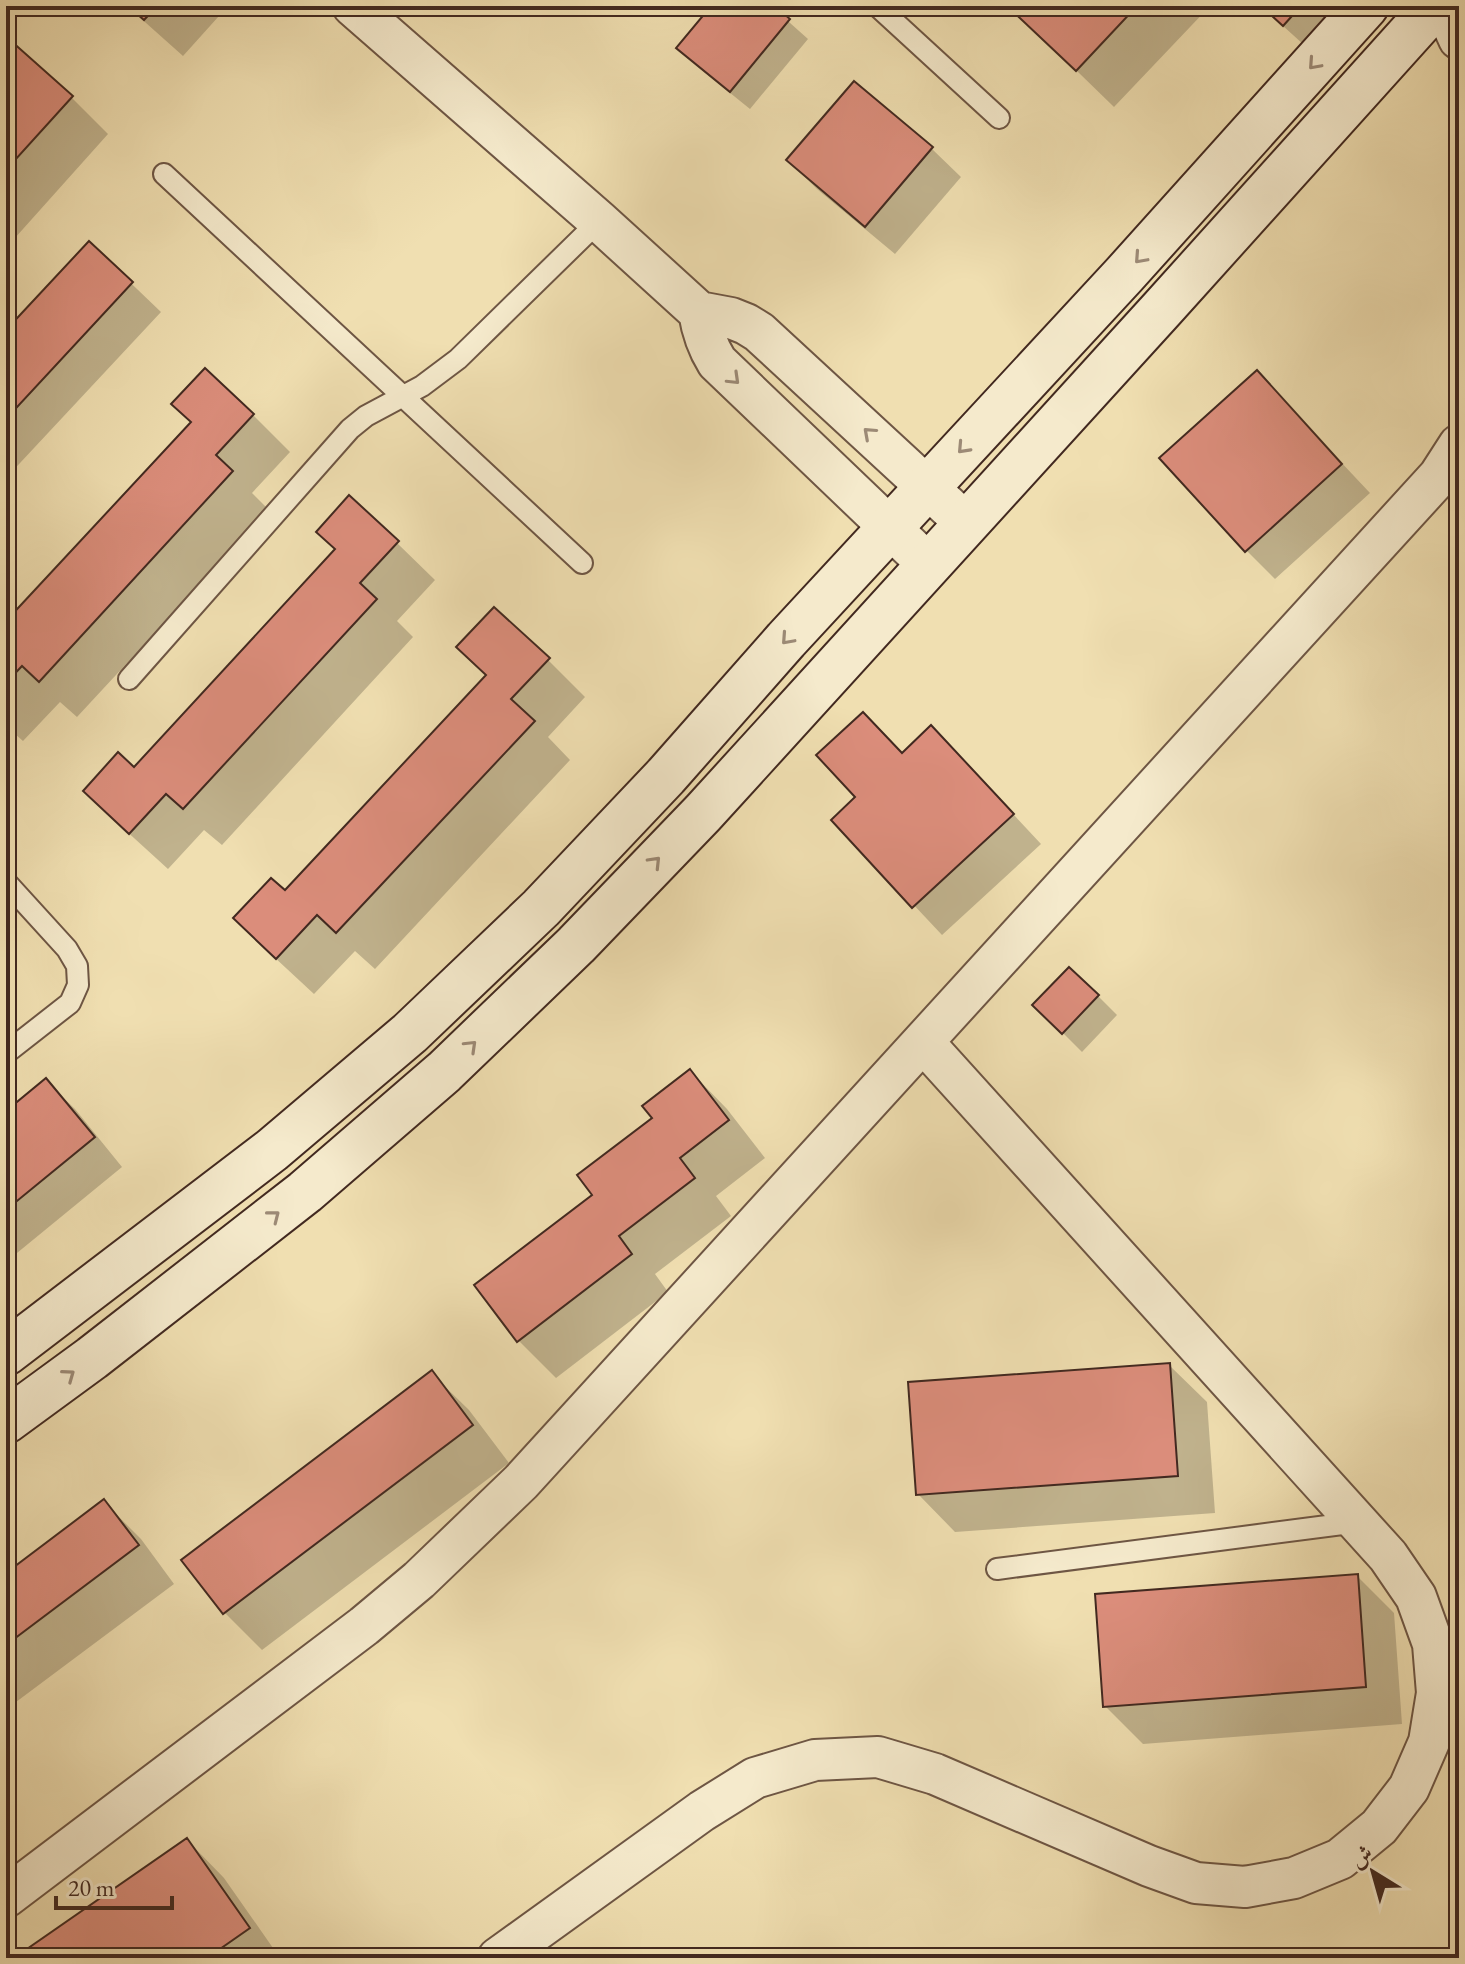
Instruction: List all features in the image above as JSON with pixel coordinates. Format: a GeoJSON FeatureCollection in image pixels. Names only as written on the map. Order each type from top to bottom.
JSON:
{"type":"FeatureCollection","features":[{"type":"Feature","properties":{"kind":"main road"},"geometry":{"type":"LineString","coordinates":[[6,1353],[272,1150],[410,1033],[541,908],[656,787],[796,629],[1124,275],[1366,6]]}},
{"type":"Feature","properties":{"kind":"main road"},"geometry":{"type":"LineString","coordinates":[[6,1421],[305,1192],[444,1072],[576,945],[703,813],[1435,6]]}},
{"type":"Feature","properties":{"kind":"street"},"geometry":{"type":"LineString","coordinates":[[353,6],[699,312],[731,318],[759,332],[967,524]]}},
{"type":"Feature","properties":{"kind":"street"},"geometry":{"type":"LineString","coordinates":[[1444,6],[1459,39]]}},
{"type":"Feature","properties":{"kind":"street"},"geometry":{"type":"LineString","coordinates":[[699,312],[704,338],[717,362],[929,565]]}},
{"type":"Feature","properties":{"kind":"street"},"geometry":{"type":"LineString","coordinates":[[6,1897],[364,1626],[450,1552],[521,1482],[1439,476],[1459,445]]}},
{"type":"Feature","properties":{"kind":"street"},"geometry":{"type":"LineString","coordinates":[[498,1958],[702,1811],[742,1786],[755,1778],[815,1760],[878,1757],[935,1774],[1149,1866],[1196,1883],[1245,1887],[1294,1878],[1340,1859],[1379,1827],[1409,1788],[1429,1742],[1437,1693],[1433,1644],[1416,1597],[1388,1556],[1358,1522],[923,1042]]}},
{"type":"Feature","properties":{"kind":"lane"},"geometry":{"type":"LineString","coordinates":[[877,6],[999,118]]}},
{"type":"Feature","properties":{"kind":"lane"},"geometry":{"type":"LineString","coordinates":[[164,174],[582,563]]}},
{"type":"Feature","properties":{"kind":"lane"},"geometry":{"type":"LineString","coordinates":[[129,679],[350,429],[375,410],[422,386],[458,359],[599,221]]}},
{"type":"Feature","properties":{"kind":"lane"},"geometry":{"type":"LineString","coordinates":[[6,882],[67,949],[77,966],[78,985],[70,1003],[6,1053]]}},
{"type":"Feature","properties":{"kind":"lane"},"geometry":{"type":"LineString","coordinates":[[997,1569],[1358,1522]]}},
{"type":"Feature","properties":{"kind":"building"},"geometry":{"type":"Polygon","coordinates":[[[128,6],[157,6],[144,20],[128,6]]]}},
{"type":"Feature","properties":{"kind":"building"},"geometry":{"type":"Polygon","coordinates":[[[711,6],[775,6],[790,19],[730,92],[676,48],[711,6]]]}},
{"type":"Feature","properties":{"kind":"building"},"geometry":{"type":"Polygon","coordinates":[[[1007,6],[1137,6],[1076,71],[1007,6]]]}},
{"type":"Feature","properties":{"kind":"building"},"geometry":{"type":"Polygon","coordinates":[[[1261,6],[1301,6],[1283,26],[1261,6]]]}},
{"type":"Feature","properties":{"kind":"building"},"geometry":{"type":"Polygon","coordinates":[[[10,40],[73,96],[6,170],[6,44],[10,40]]]}},
{"type":"Feature","properties":{"kind":"building"},"geometry":{"type":"Polygon","coordinates":[[[854,81],[933,147],[865,227],[786,160],[854,81]]]}},
{"type":"Feature","properties":{"kind":"building"},"geometry":{"type":"Polygon","coordinates":[[[89,241],[133,282],[6,419],[6,330],[89,241]]]}},
{"type":"Feature","properties":{"kind":"building"},"geometry":{"type":"Polygon","coordinates":[[[205,368],[254,414],[216,455],[233,471],[39,682],[22,666],[6,683],[6,621],[191,422],[171,404],[205,368]]]}},
{"type":"Feature","properties":{"kind":"building"},"geometry":{"type":"Polygon","coordinates":[[[1257,370],[1342,464],[1245,552],[1159,458],[1257,370]]]}},
{"type":"Feature","properties":{"kind":"building"},"geometry":{"type":"Polygon","coordinates":[[[349,495],[399,541],[360,583],[377,599],[183,809],[166,794],[129,834],[83,791],[118,752],[134,767],[335,549],[316,532],[349,495]]]}},
{"type":"Feature","properties":{"kind":"building"},"geometry":{"type":"Polygon","coordinates":[[[494,607],[550,658],[511,699],[535,721],[336,933],[317,915],[276,959],[233,918],[271,878],[285,890],[486,675],[456,647],[494,607]]]}},
{"type":"Feature","properties":{"kind":"building"},"geometry":{"type":"Polygon","coordinates":[[[863,712],[902,753],[931,725],[1014,814],[912,908],[831,820],[855,797],[816,755],[863,712]]]}},
{"type":"Feature","properties":{"kind":"building"},"geometry":{"type":"Polygon","coordinates":[[[1069,967],[1099,995],[1062,1034],[1032,1005],[1069,967]]]}},
{"type":"Feature","properties":{"kind":"building"},"geometry":{"type":"Polygon","coordinates":[[[690,1069],[729,1120],[680,1158],[695,1178],[619,1236],[632,1254],[517,1342],[474,1285],[592,1195],[577,1175],[652,1118],[642,1106],[690,1069]]]}},
{"type":"Feature","properties":{"kind":"building"},"geometry":{"type":"Polygon","coordinates":[[[46,1078],[95,1137],[6,1210],[6,1111],[46,1078]]]}},
{"type":"Feature","properties":{"kind":"building"},"geometry":{"type":"Polygon","coordinates":[[[1170,1363],[1178,1476],[916,1495],[908,1382],[1170,1363]]]}},
{"type":"Feature","properties":{"kind":"building"},"geometry":{"type":"Polygon","coordinates":[[[432,1370],[473,1425],[223,1614],[181,1560],[432,1370]]]}},
{"type":"Feature","properties":{"kind":"building"},"geometry":{"type":"Polygon","coordinates":[[[104,1499],[139,1545],[6,1645],[6,1573],[104,1499]]]}},
{"type":"Feature","properties":{"kind":"building"},"geometry":{"type":"Polygon","coordinates":[[[1358,1574],[1366,1687],[1103,1707],[1095,1594],[1358,1574]]]}},
{"type":"Feature","properties":{"kind":"building"},"geometry":{"type":"Polygon","coordinates":[[[187,1838],[250,1928],[207,1958],[14,1958],[187,1838]]]}}]}
